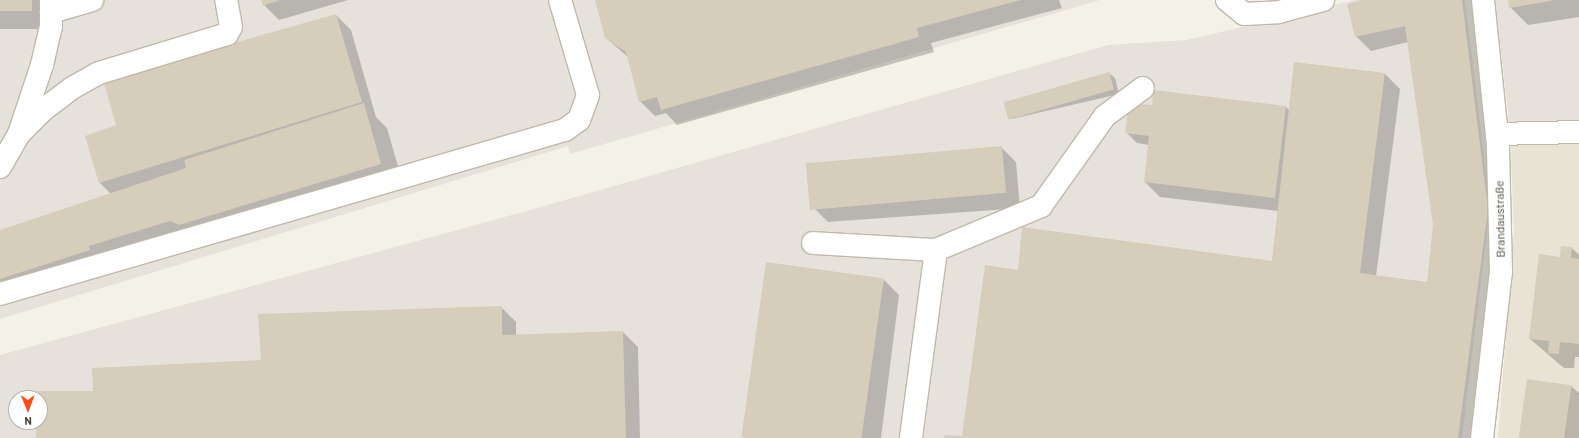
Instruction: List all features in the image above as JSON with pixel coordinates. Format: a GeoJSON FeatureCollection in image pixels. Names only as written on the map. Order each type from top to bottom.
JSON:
{"type":"FeatureCollection","features":[{"type":"Feature","properties":{"kind":"street"},"geometry":{"type":"LineString","coordinates":[[0,166],[19,134],[42,65],[51,27],[51,6],[92,0]]}},
{"type":"Feature","properties":{"kind":"street"},"geometry":{"type":"LineString","coordinates":[[19,134],[43,110],[72,88],[99,73],[227,34],[231,27],[226,0]]}},
{"type":"Feature","properties":{"kind":"street"},"geometry":{"type":"LineString","coordinates":[[0,294],[565,130],[579,120],[588,95],[560,0]]}},
{"type":"Feature","properties":{"kind":"street"},"geometry":{"type":"LineString","coordinates":[[1227,0],[1244,14],[1279,12],[1323,0]]}},
{"type":"Feature","properties":{"kind":"street","name":"Brandaustraße"},"geometry":{"type":"LineString","coordinates":[[1482,438],[1501,272],[1497,134],[1483,0]]}},
{"type":"Feature","properties":{"kind":"street"},"geometry":{"type":"LineString","coordinates":[[813,243],[936,250],[1041,206],[1105,116],[1143,88]]}},
{"type":"Feature","properties":{"kind":"street"},"geometry":{"type":"LineString","coordinates":[[1497,134],[1579,132]]}},
{"type":"Feature","properties":{"kind":"street"},"geometry":{"type":"LineString","coordinates":[[911,438],[936,250]]}},
{"type":"Feature","properties":{"kind":"shaded area"},"geometry":{"type":"Polygon","coordinates":[[[0,0],[1100,0],[570,154],[568,146],[0,319],[0,0]]]}},
{"type":"Feature","properties":{"kind":"shaded area"},"geometry":{"type":"Polygon","coordinates":[[[1354,0],[1465,0],[1490,206],[1462,438],[0,438],[0,355],[523,212],[1108,45],[1187,40],[1354,0]]]}},
{"type":"Feature","properties":{"kind":"shaded area"},"geometry":{"type":"Polygon","coordinates":[[[1495,0],[1579,0],[1579,128],[1510,129],[1495,0]]]}},
{"type":"Feature","properties":{"kind":"shaded area"},"geometry":{"type":"Polygon","coordinates":[[[1579,128],[1579,438],[1498,438],[1514,232],[1510,129],[1579,128]]]}},
{"type":"Feature","properties":{"kind":"building"},"geometry":{"type":"Polygon","coordinates":[[[0,0],[32,0],[32,11],[0,11],[0,0]]]}},
{"type":"Feature","properties":{"kind":"building"},"geometry":{"type":"Polygon","coordinates":[[[261,0],[280,0],[263,6],[261,0]]]}},
{"type":"Feature","properties":{"kind":"building"},"geometry":{"type":"Polygon","coordinates":[[[595,0],[1021,0],[917,28],[919,37],[661,110],[657,97],[639,102],[626,52],[605,38],[595,0]]]}},
{"type":"Feature","properties":{"kind":"building"},"geometry":{"type":"Polygon","coordinates":[[[1362,0],[1462,0],[1488,209],[1458,438],[944,438],[945,435],[962,436],[985,265],[1018,270],[1022,227],[1272,261],[1294,62],[1385,73],[1360,273],[1427,282],[1433,225],[1405,26],[1355,37],[1347,4],[1362,0]]]}},
{"type":"Feature","properties":{"kind":"building"},"geometry":{"type":"Polygon","coordinates":[[[1508,0],[1551,0],[1551,1],[1509,8],[1508,0]]]}},
{"type":"Feature","properties":{"kind":"building"},"geometry":{"type":"Polygon","coordinates":[[[336,14],[362,102],[99,183],[85,136],[116,125],[103,80],[336,14]]]}},
{"type":"Feature","properties":{"kind":"building"},"geometry":{"type":"Polygon","coordinates":[[[1109,72],[1114,89],[1008,120],[1003,102],[1109,72]]]}},
{"type":"Feature","properties":{"kind":"building"},"geometry":{"type":"Polygon","coordinates":[[[1153,90],[1286,106],[1275,198],[1144,182],[1149,136],[1125,133],[1129,103],[1152,105],[1153,90]]]}},
{"type":"Feature","properties":{"kind":"building"},"geometry":{"type":"Polygon","coordinates":[[[364,103],[381,164],[179,225],[170,221],[89,246],[90,250],[0,279],[0,230],[186,168],[184,160],[364,103]]]}},
{"type":"Feature","properties":{"kind":"building"},"geometry":{"type":"Polygon","coordinates":[[[1002,146],[1006,193],[810,210],[806,163],[1002,146]]]}},
{"type":"Feature","properties":{"kind":"building"},"geometry":{"type":"Polygon","coordinates":[[[1561,246],[1572,247],[1571,258],[1579,259],[1579,344],[1560,342],[1559,354],[1548,353],[1549,341],[1529,339],[1539,254],[1560,257],[1561,246]]]}},
{"type":"Feature","properties":{"kind":"building"},"geometry":{"type":"Polygon","coordinates":[[[766,262],[884,279],[861,438],[741,437],[766,262]]]}},
{"type":"Feature","properties":{"kind":"building"},"geometry":{"type":"Polygon","coordinates":[[[502,306],[502,335],[623,331],[626,438],[36,438],[36,430],[48,430],[48,391],[93,391],[92,368],[261,360],[258,314],[502,306]]]}},
{"type":"Feature","properties":{"kind":"building"},"geometry":{"type":"Polygon","coordinates":[[[1527,379],[1572,385],[1564,438],[1519,438],[1527,379]]]}}]}
